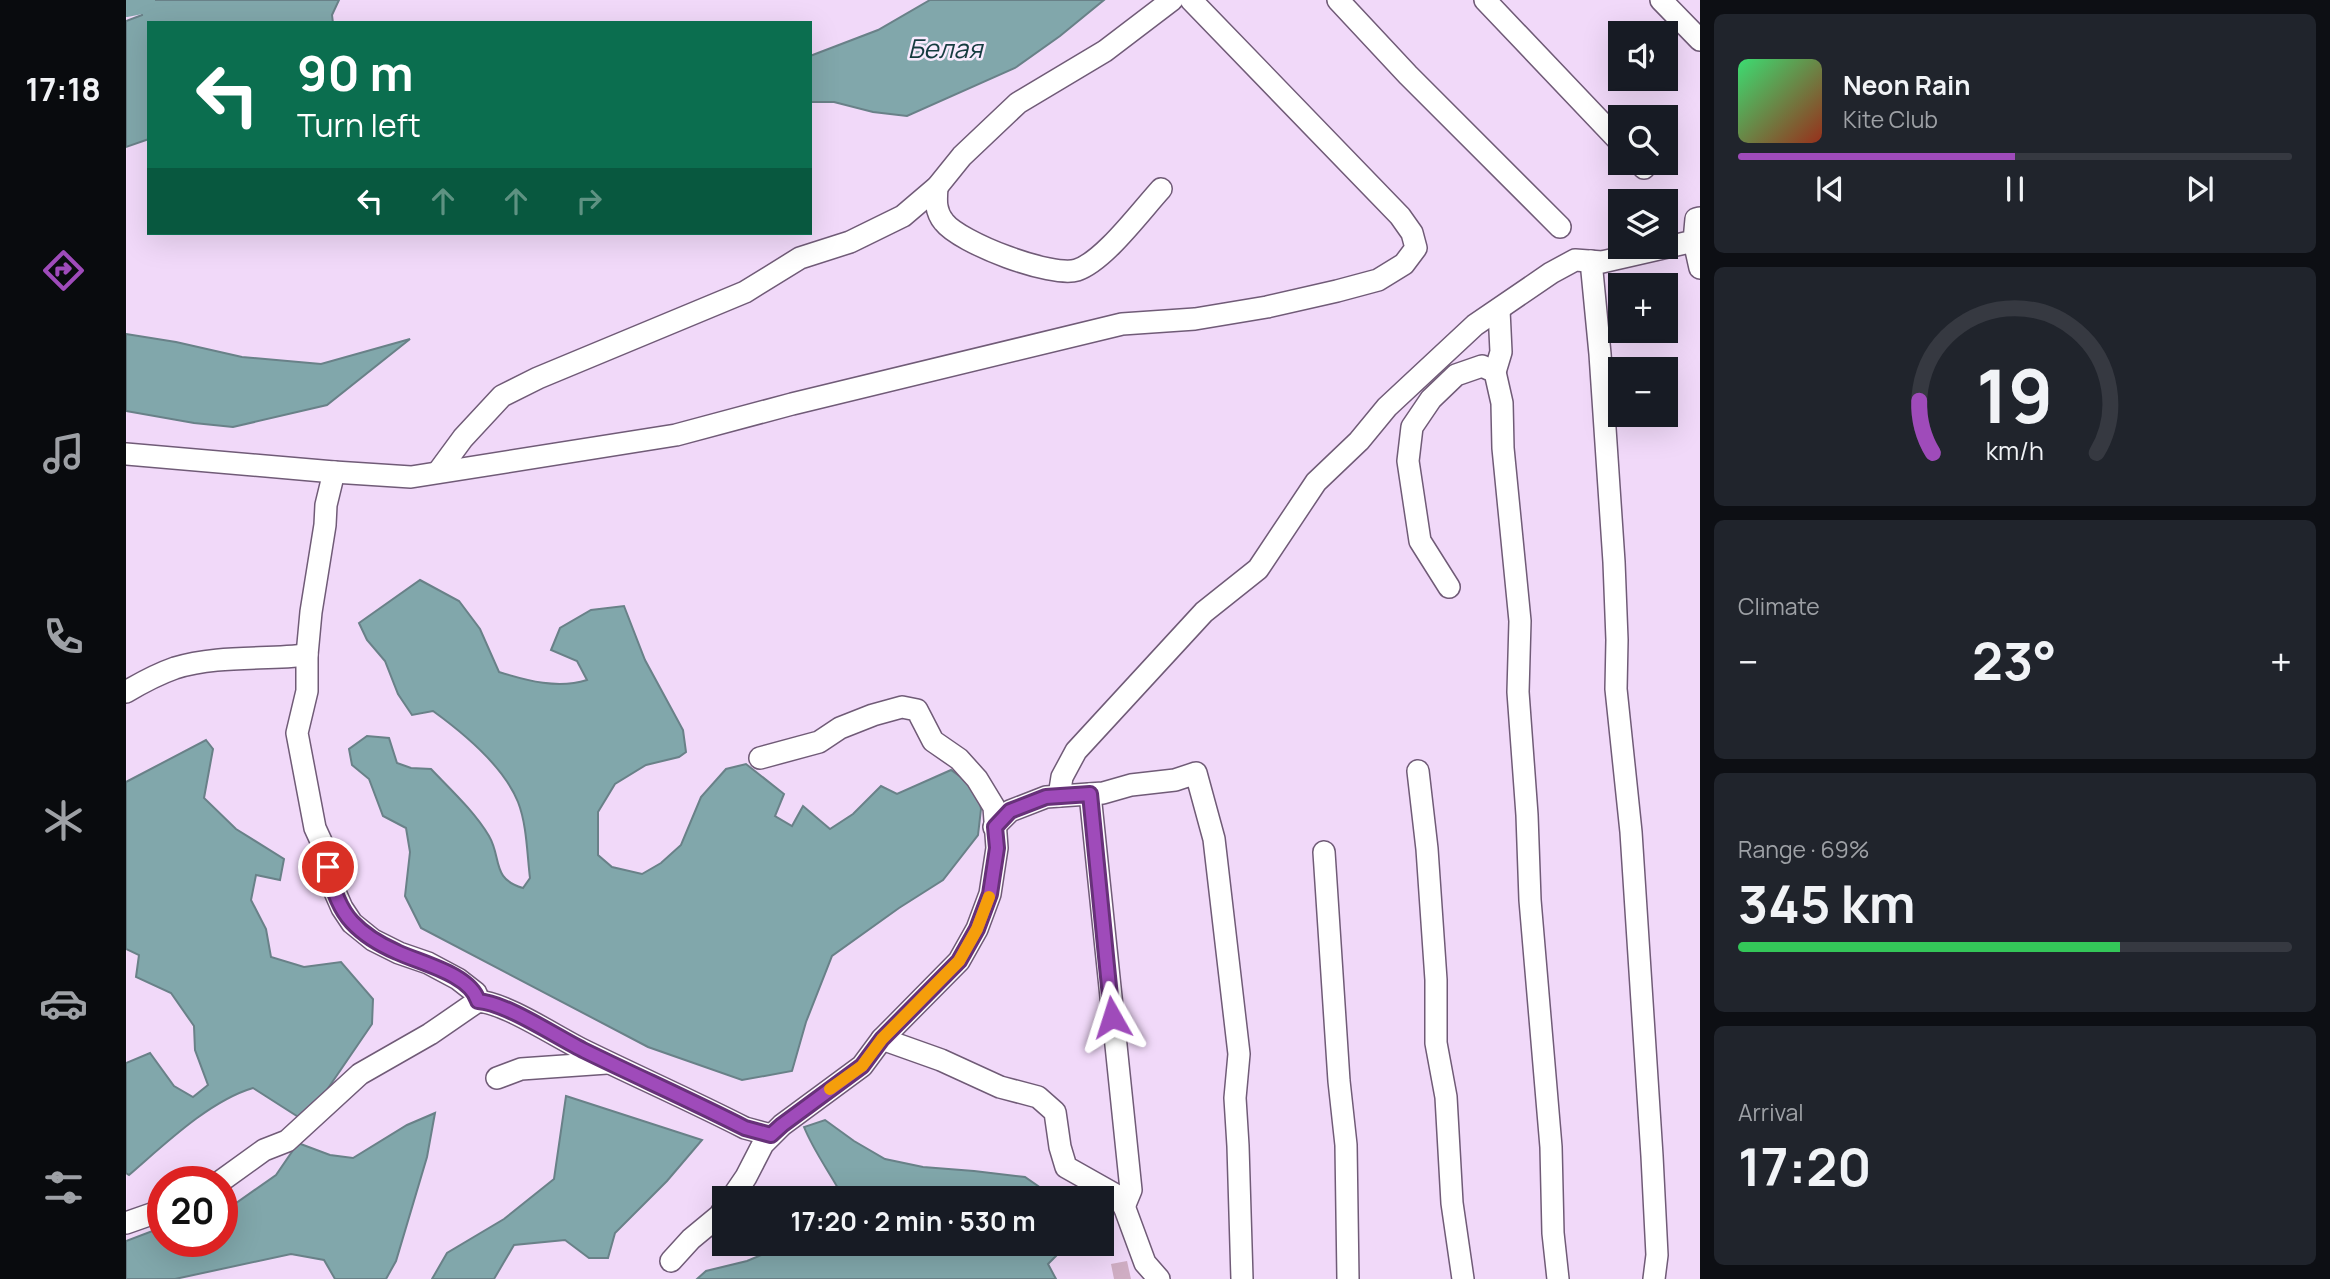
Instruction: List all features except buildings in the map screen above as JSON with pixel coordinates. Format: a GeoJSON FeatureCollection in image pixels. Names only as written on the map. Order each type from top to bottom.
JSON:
{"type":"FeatureCollection","features":[{"type":"Feature","properties":{"kind":"lane"},"geometry":{"type":"LineString","coordinates":[[438,472],[463,438],[502,396],[538,378],[745,292],[800,258],[850,242],[904,216],[937,187],[962,156],[1018,103],[1105,51],[1172,0]]}},
{"type":"Feature","properties":{"kind":"lane"},"geometry":{"type":"LineString","coordinates":[[126,454],[411,477],[676,435],[1122,324],[1195,319],[1337,291],[1378,280],[1404,264],[1416,248],[1412,233],[1400,216],[1191,0]]}},
{"type":"Feature","properties":{"kind":"lane"},"geometry":{"type":"LineString","coordinates":[[1338,0],[1408,75],[1560,227]]}},
{"type":"Feature","properties":{"kind":"lane"},"geometry":{"type":"LineString","coordinates":[[1485,0],[1608,129]]}},
{"type":"Feature","properties":{"kind":"lane"},"geometry":{"type":"LineString","coordinates":[[1661,0],[1700,40]]}},
{"type":"Feature","properties":{"kind":"lane"},"geometry":{"type":"LineString","coordinates":[[937,187],[935,205],[944,223],[967,240],[1052,271],[1076,271],[1102,256],[1161,189]]}},
{"type":"Feature","properties":{"kind":"lane"},"geometry":{"type":"LineString","coordinates":[[1700,218],[1696,219],[1694,241],[1700,268]]}},
{"type":"Feature","properties":{"kind":"lane"},"geometry":{"type":"LineString","coordinates":[[1059,796],[1062,777],[1076,751],[1204,612],[1258,569],[1316,482],[1359,441],[1387,407],[1475,325],[1551,273],[1575,260],[1602,262],[1694,241]]}},
{"type":"Feature","properties":{"kind":"lane"},"geometry":{"type":"LineString","coordinates":[[1591,261],[1614,562],[1616,689],[1631,832],[1652,1156],[1657,1255],[1654,1279]]}},
{"type":"Feature","properties":{"kind":"lane"},"geometry":{"type":"LineString","coordinates":[[1499,310],[1501,352],[1495,372],[1502,404],[1503,448],[1520,621],[1518,692],[1527,802],[1530,900],[1558,1279]]}},
{"type":"Feature","properties":{"kind":"lane"},"geometry":{"type":"LineString","coordinates":[[1449,587],[1420,541],[1408,461],[1412,427],[1431,399],[1456,375],[1482,366],[1495,372]]}},
{"type":"Feature","properties":{"kind":"lane"},"geometry":{"type":"LineString","coordinates":[[334,472],[327,505],[307,655],[307,691],[297,733],[315,828],[326,852],[331,883],[352,923],[373,940],[458,979],[476,993],[478,1001]]}},
{"type":"Feature","properties":{"kind":"lane"},"geometry":{"type":"LineString","coordinates":[[126,692],[176,668],[217,661],[307,655]]}},
{"type":"Feature","properties":{"kind":"lane"},"geometry":{"type":"LineString","coordinates":[[740,1186],[763,1144],[771,1135],[862,1066],[882,1039],[959,961],[977,929],[990,894],[997,848],[994,807],[977,779],[959,760],[933,741],[917,710],[902,708],[873,715],[840,728],[819,742],[760,758]]}},
{"type":"Feature","properties":{"kind":"lane"},"geometry":{"type":"LineString","coordinates":[[1418,771],[1427,849],[1436,980],[1436,1043],[1446,1097],[1446,1137],[1452,1203],[1463,1279]]}},
{"type":"Feature","properties":{"kind":"lane"},"geometry":{"type":"LineString","coordinates":[[995,827],[1010,811],[1046,797],[1102,793],[1131,785],[1175,780],[1196,773],[1214,839],[1239,1054],[1235,1098],[1242,1279]]}},
{"type":"Feature","properties":{"kind":"lane"},"geometry":{"type":"LineString","coordinates":[[1090,794],[1131,1190],[1124,1207]]}},
{"type":"Feature","properties":{"kind":"lane"},"geometry":{"type":"LineString","coordinates":[[1324,852],[1339,1081],[1346,1145],[1349,1279]]}},
{"type":"Feature","properties":{"kind":"lane"},"geometry":{"type":"LineString","coordinates":[[238,1169],[264,1150],[287,1141],[360,1074],[430,1034],[478,1001],[504,1009],[745,1128],[771,1135]]}},
{"type":"Feature","properties":{"kind":"lane"},"geometry":{"type":"LineString","coordinates":[[882,1039],[941,1060],[1000,1087],[1038,1097],[1055,1112],[1066,1167],[1121,1198],[1145,1263],[1159,1279]]}},
{"type":"Feature","properties":{"kind":"lane"},"geometry":{"type":"LineString","coordinates":[[497,1078],[521,1069],[610,1062]]}},
{"type":"Feature","properties":{"kind":"lane"},"geometry":{"type":"LineString","coordinates":[[126,1223],[147,1216]]}},
{"type":"Feature","properties":{"kind":"lane"},"geometry":{"type":"LineString","coordinates":[[671,1261],[691,1238],[712,1221]]}},
{"type":"Feature","properties":{"kind":"water"},"geometry":{"type":"Polygon","coordinates":[[[139,0],[339,0],[332,15],[333,21],[147,21],[147,140],[126,147],[126,21],[142,15],[139,0]]]}},
{"type":"Feature","properties":{"kind":"water","name":"Белая"},"geometry":{"type":"Polygon","coordinates":[[[930,0],[1104,0],[1015,68],[907,116],[873,112],[834,102],[812,102],[812,55],[878,30],[930,0]]]}},
{"type":"Feature","properties":{"kind":"water"},"geometry":{"type":"Polygon","coordinates":[[[126,334],[242,357],[321,364],[410,339],[327,405],[233,427],[126,411],[126,334]]]}},
{"type":"Feature","properties":{"kind":"water"},"geometry":{"type":"Polygon","coordinates":[[[420,580],[459,601],[480,629],[499,672],[543,683],[565,684],[587,680],[577,661],[551,650],[560,628],[591,610],[624,606],[645,660],[683,730],[686,752],[679,757],[646,765],[615,784],[598,812],[598,855],[612,867],[642,874],[661,863],[681,845],[701,797],[726,769],[746,764],[784,794],[775,816],[792,826],[803,806],[830,829],[853,814],[881,786],[897,794],[951,770],[965,780],[979,797],[981,809],[978,835],[943,880],[832,956],[806,1022],[792,1071],[742,1080],[648,1047],[421,928],[405,896],[410,852],[406,828],[383,816],[369,779],[352,765],[349,749],[367,736],[389,738],[397,763],[411,768],[431,769],[483,827],[493,844],[499,867],[506,879],[523,888],[530,878],[525,830],[512,789],[493,763],[457,729],[433,711],[412,715],[398,694],[385,661],[367,640],[359,623],[420,580]]]}},
{"type":"Feature","properties":{"kind":"water"},"geometry":{"type":"Polygon","coordinates":[[[206,740],[213,749],[204,798],[236,829],[284,859],[280,880],[256,875],[251,900],[266,929],[271,957],[304,967],[341,962],[373,999],[372,1024],[322,1097],[300,1118],[253,1088],[236,1094],[204,1113],[129,1175],[126,1173],[126,1063],[150,1053],[174,1086],[193,1097],[208,1085],[195,1050],[194,1026],[171,993],[136,977],[139,955],[126,949],[126,782],[206,740]]]}},
{"type":"Feature","properties":{"kind":"water"},"geometry":{"type":"Polygon","coordinates":[[[566,1096],[702,1140],[667,1181],[615,1233],[608,1258],[589,1258],[565,1240],[514,1245],[494,1279],[432,1279],[447,1253],[504,1219],[554,1179],[566,1096]]]}},
{"type":"Feature","properties":{"kind":"water"},"geometry":{"type":"Polygon","coordinates":[[[435,1113],[427,1157],[396,1261],[386,1279],[335,1279],[324,1260],[291,1254],[175,1279],[126,1279],[126,1241],[147,1233],[147,1257],[238,1257],[238,1202],[276,1175],[298,1143],[330,1155],[353,1158],[407,1125],[435,1113]]]}},
{"type":"Feature","properties":{"kind":"water"},"geometry":{"type":"Polygon","coordinates":[[[825,1120],[885,1159],[923,1167],[1025,1177],[1038,1186],[837,1186],[804,1127],[825,1120]]]}},
{"type":"Feature","properties":{"kind":"water"},"geometry":{"type":"Polygon","coordinates":[[[759,1256],[1056,1256],[1048,1264],[1056,1279],[697,1279],[706,1271],[759,1256]]]}},
{"type":"Feature","properties":{"kind":"waterway","name":"Белая"},"geometry":{"type":"LineString","coordinates":[[126,3],[141,0]]}},
{"type":"Feature","properties":{"kind":"slow traffic"},"geometry":{"type":"LineString","coordinates":[[830,1089],[862,1066],[882,1039],[959,961],[977,929],[989,897]]}},
{"type":"Feature","properties":{"kind":"route"},"geometry":{"type":"LineString","coordinates":[[328,867],[331,883],[342,908],[352,923],[373,940],[458,979],[476,993],[478,1001],[504,1009],[745,1128],[771,1135],[862,1066],[882,1039],[959,961],[977,929],[990,894],[997,848],[995,827],[1010,811],[1046,797],[1090,794],[1112,1017]]}}]}
